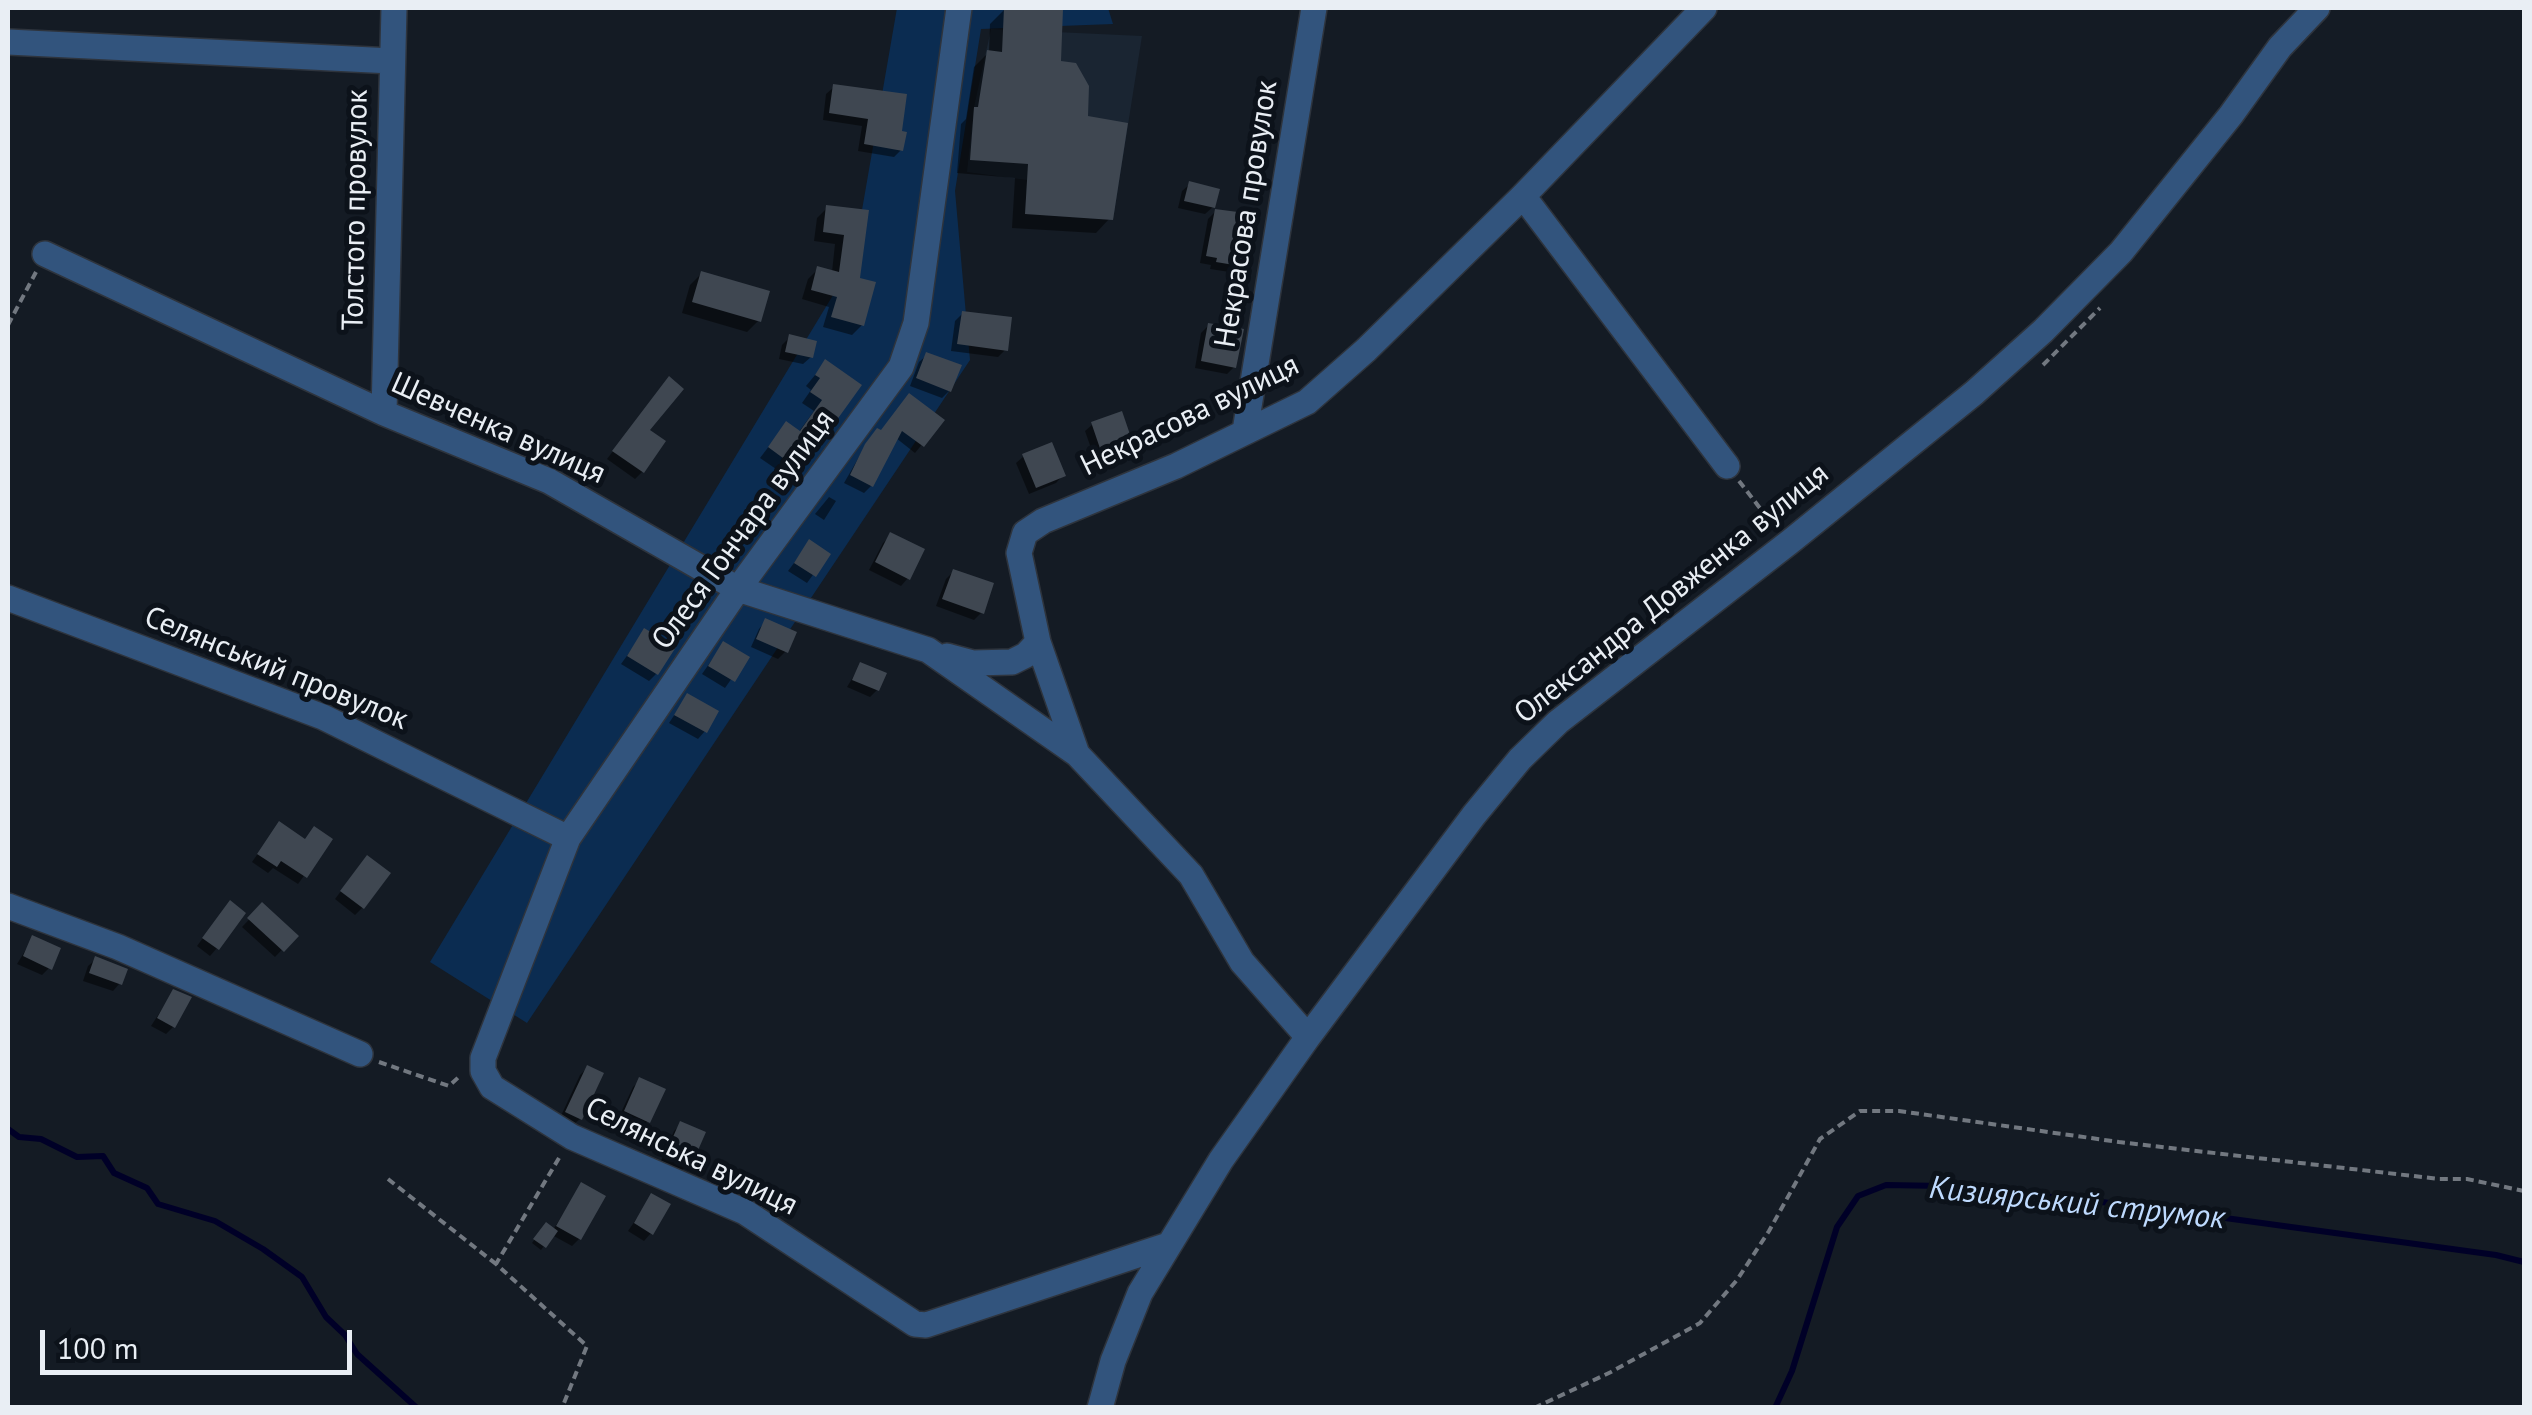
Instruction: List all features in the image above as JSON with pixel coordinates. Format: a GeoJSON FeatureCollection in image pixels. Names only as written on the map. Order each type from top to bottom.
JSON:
{"type":"FeatureCollection","features":[{"type":"Feature","properties":{"kind":"street","name":"Толстого провулок"},"geometry":{"type":"LineString","coordinates":[[384,413],[394,8]]}},
{"type":"Feature","properties":{"kind":"street","name":"Олеся Гончара вулиця"},"geometry":{"type":"LineString","coordinates":[[483,1058],[568,838],[738,589],[901,368],[916,323],[959,8]]}},
{"type":"Feature","properties":{"kind":"street","name":"Некрасова провулок"},"geometry":{"type":"LineString","coordinates":[[1244,431],[1314,8]]}},
{"type":"Feature","properties":{"kind":"street","name":"Некрасова вулиця"},"geometry":{"type":"LineString","coordinates":[[1077,754],[1038,642],[1018,553],[1025,533],[1307,402],[1366,350],[1523,196],[1704,8]]}},
{"type":"Feature","properties":{"kind":"street","name":"Олександра Довженка вулиця"},"geometry":{"type":"LineString","coordinates":[[1100,1408],[1113,1361],[1140,1294],[1221,1160],[1308,1037],[1520,759],[1558,722],[1822,516],[1974,393],[2043,331],[2121,252],[2280,47],[2317,8]]}},
{"type":"Feature","properties":{"kind":"street"},"geometry":{"type":"LineString","coordinates":[[8,42],[392,61]]}},
{"type":"Feature","properties":{"kind":"street"},"geometry":{"type":"LineString","coordinates":[[1523,196],[1727,466]]}},
{"type":"Feature","properties":{"kind":"street","name":"Шевченка вулиця"},"geometry":{"type":"LineString","coordinates":[[45,254],[384,413],[549,481],[738,589],[972,663],[1012,662],[1038,642]]}},
{"type":"Feature","properties":{"kind":"street","name":"Селянський провулок"},"geometry":{"type":"LineString","coordinates":[[8,598],[323,717],[568,838]]}},
{"type":"Feature","properties":{"kind":"street","name":"Шевченка вулиця"},"geometry":{"type":"LineString","coordinates":[[928,650],[1077,754],[1191,875],[1242,962],[1308,1037]]}},
{"type":"Feature","properties":{"kind":"street"},"geometry":{"type":"LineString","coordinates":[[8,906],[118,946],[360,1054]]}},
{"type":"Feature","properties":{"kind":"street","name":"Селянська вулиця"},"geometry":{"type":"LineString","coordinates":[[483,1058],[483,1071],[492,1087],[572,1137],[745,1212],[914,1324],[926,1325],[1168,1245]]}},
{"type":"Feature","properties":{"kind":"path"},"geometry":{"type":"LineString","coordinates":[[8,325],[45,254]]}},
{"type":"Feature","properties":{"kind":"path"},"geometry":{"type":"LineString","coordinates":[[1727,466],[1777,529]]}},
{"type":"Feature","properties":{"kind":"path"},"geometry":{"type":"LineString","coordinates":[[360,1054],[449,1086],[483,1058]]}},
{"type":"Feature","properties":{"kind":"path"},"geometry":{"type":"LineString","coordinates":[[1534,1408],[1612,1372],[1700,1322],[1737,1280],[1820,1140],[1860,1111],[1899,1111],[2119,1142],[2438,1179],[2467,1179],[2524,1191]]}},
{"type":"Feature","properties":{"kind":"path"},"geometry":{"type":"LineString","coordinates":[[496,1264],[572,1137]]}},
{"type":"Feature","properties":{"kind":"path"},"geometry":{"type":"LineString","coordinates":[[388,1179],[496,1264],[587,1346],[562,1408]]}},
{"type":"Feature","properties":{"kind":"shaded area"},"geometry":{"type":"Polygon","coordinates":[[[897,8],[1108,8],[1113,24],[981,29],[955,191],[970,360],[527,1023],[430,962],[853,262],[897,8]]]}},
{"type":"Feature","properties":{"kind":"shaded area"},"geometry":{"type":"Polygon","coordinates":[[[991,29],[1142,36],[1113,220],[1025,214],[1027,180],[967,172],[974,107],[991,29]]]}},
{"type":"Feature","properties":{"kind":"building"},"geometry":{"type":"Polygon","coordinates":[[[1004,8],[1063,9],[1061,61],[1076,63],[1089,86],[1088,116],[1128,123],[1113,220],[1025,214],[1028,164],[970,160],[974,107],[978,107],[987,50],[1002,52],[1004,8]]]}},
{"type":"Feature","properties":{"kind":"building"},"geometry":{"type":"Polygon","coordinates":[[[833,84],[907,94],[903,151],[864,144],[868,119],[829,113],[833,84]]]}},
{"type":"Feature","properties":{"kind":"building"},"geometry":{"type":"Polygon","coordinates":[[[1189,181],[1220,189],[1215,208],[1184,201],[1189,181]]]}},
{"type":"Feature","properties":{"kind":"building"},"geometry":{"type":"Polygon","coordinates":[[[826,205],[869,210],[860,278],[876,282],[864,326],[831,317],[837,297],[811,290],[817,266],[839,272],[844,235],[823,232],[826,205]]]}},
{"type":"Feature","properties":{"kind":"building"},"geometry":{"type":"Polygon","coordinates":[[[1215,209],[1253,214],[1246,267],[1216,262],[1217,258],[1206,256],[1215,209]]]}},
{"type":"Feature","properties":{"kind":"building"},"geometry":{"type":"Polygon","coordinates":[[[701,271],[770,291],[761,322],[692,302],[701,271]]]}},
{"type":"Feature","properties":{"kind":"building"},"geometry":{"type":"Polygon","coordinates":[[[962,311],[1012,317],[1008,351],[957,344],[962,311]]]}},
{"type":"Feature","properties":{"kind":"building"},"geometry":{"type":"Polygon","coordinates":[[[1208,323],[1244,329],[1236,368],[1201,361],[1208,323]]]}},
{"type":"Feature","properties":{"kind":"building"},"geometry":{"type":"Polygon","coordinates":[[[789,334],[817,341],[813,358],[785,352],[789,334]]]}},
{"type":"Feature","properties":{"kind":"building"},"geometry":{"type":"Polygon","coordinates":[[[926,352],[962,365],[951,392],[916,378],[926,352]]]}},
{"type":"Feature","properties":{"kind":"building"},"geometry":{"type":"Polygon","coordinates":[[[825,359],[862,385],[808,460],[795,450],[787,461],[768,447],[786,421],[800,431],[822,400],[810,392],[820,378],[815,375],[825,359]]]}},
{"type":"Feature","properties":{"kind":"building"},"geometry":{"type":"Polygon","coordinates":[[[669,376],[684,389],[650,430],[666,441],[644,473],[612,451],[669,376]]]}},
{"type":"Feature","properties":{"kind":"building"},"geometry":{"type":"Polygon","coordinates":[[[909,393],[945,420],[924,447],[902,431],[873,487],[850,475],[865,444],[909,393]]]}},
{"type":"Feature","properties":{"kind":"building"},"geometry":{"type":"Polygon","coordinates":[[[1122,411],[1136,452],[1105,463],[1091,422],[1122,411]]]}},
{"type":"Feature","properties":{"kind":"building"},"geometry":{"type":"Polygon","coordinates":[[[1052,442],[1066,476],[1036,488],[1022,454],[1052,442]]]}},
{"type":"Feature","properties":{"kind":"building"},"geometry":{"type":"Polygon","coordinates":[[[890,532],[925,549],[910,580],[875,562],[890,532]]]}},
{"type":"Feature","properties":{"kind":"building"},"geometry":{"type":"Polygon","coordinates":[[[809,539],[831,554],[816,577],[794,563],[809,539]]]}},
{"type":"Feature","properties":{"kind":"building"},"geometry":{"type":"Polygon","coordinates":[[[953,569],[994,583],[984,614],[942,599],[953,569]]]}},
{"type":"Feature","properties":{"kind":"building"},"geometry":{"type":"Polygon","coordinates":[[[765,618],[797,632],[788,653],[756,639],[765,618]]]}},
{"type":"Feature","properties":{"kind":"building"},"geometry":{"type":"Polygon","coordinates":[[[644,628],[676,647],[658,675],[627,656],[644,628]]]}},
{"type":"Feature","properties":{"kind":"building"},"geometry":{"type":"Polygon","coordinates":[[[723,641],[750,657],[735,682],[708,666],[723,641]]]}},
{"type":"Feature","properties":{"kind":"building"},"geometry":{"type":"Polygon","coordinates":[[[860,662],[887,673],[879,691],[852,680],[860,662]]]}},
{"type":"Feature","properties":{"kind":"building"},"geometry":{"type":"Polygon","coordinates":[[[687,693],[719,711],[707,733],[674,715],[687,693]]]}},
{"type":"Feature","properties":{"kind":"building"},"geometry":{"type":"Polygon","coordinates":[[[279,821],[305,839],[314,826],[333,839],[307,878],[281,861],[277,867],[257,854],[279,821]]]}},
{"type":"Feature","properties":{"kind":"building"},"geometry":{"type":"Polygon","coordinates":[[[367,855],[391,873],[364,909],[340,891],[367,855]]]}},
{"type":"Feature","properties":{"kind":"building"},"geometry":{"type":"Polygon","coordinates":[[[230,900],[246,913],[219,950],[202,938],[230,900]]]}},
{"type":"Feature","properties":{"kind":"building"},"geometry":{"type":"Polygon","coordinates":[[[262,902],[299,936],[284,952],[247,918],[262,902]]]}},
{"type":"Feature","properties":{"kind":"building"},"geometry":{"type":"Polygon","coordinates":[[[32,935],[61,948],[52,970],[23,956],[32,935]]]}},
{"type":"Feature","properties":{"kind":"building"},"geometry":{"type":"Polygon","coordinates":[[[95,956],[128,969],[122,985],[89,973],[95,956]]]}},
{"type":"Feature","properties":{"kind":"building"},"geometry":{"type":"Polygon","coordinates":[[[173,989],[192,997],[175,1028],[157,1018],[173,989]]]}},
{"type":"Feature","properties":{"kind":"building"},"geometry":{"type":"Polygon","coordinates":[[[587,1065],[604,1073],[582,1120],[565,1112],[587,1065]]]}},
{"type":"Feature","properties":{"kind":"building"},"geometry":{"type":"Polygon","coordinates":[[[639,1077],[666,1089],[650,1123],[624,1111],[639,1077]]]}},
{"type":"Feature","properties":{"kind":"building"},"geometry":{"type":"Polygon","coordinates":[[[680,1121],[706,1132],[692,1164],[666,1153],[680,1121]]]}},
{"type":"Feature","properties":{"kind":"building"},"geometry":{"type":"Polygon","coordinates":[[[581,1182],[606,1196],[581,1240],[556,1226],[581,1182]]]}},
{"type":"Feature","properties":{"kind":"building"},"geometry":{"type":"Polygon","coordinates":[[[651,1193],[671,1204],[653,1235],[634,1223],[651,1193]]]}},
{"type":"Feature","properties":{"kind":"building"},"geometry":{"type":"Polygon","coordinates":[[[546,1222],[558,1231],[546,1248],[533,1239],[546,1222]]]}},
{"type":"Feature","properties":{"kind":"waterway","name":"Кизиярський струмок"},"geometry":{"type":"LineString","coordinates":[[8,1129],[19,1137],[41,1139],[77,1157],[103,1156],[114,1173],[147,1188],[158,1204],[215,1221],[263,1249],[302,1277],[326,1317],[345,1335],[357,1354],[417,1408]]}},
{"type":"Feature","properties":{"kind":"waterway","name":"Кизиярський струмок"},"geometry":{"type":"LineString","coordinates":[[1775,1408],[1792,1371],[1837,1227],[1858,1196],[1886,1185],[1944,1186],[2130,1205],[2524,1262]]}}]}
